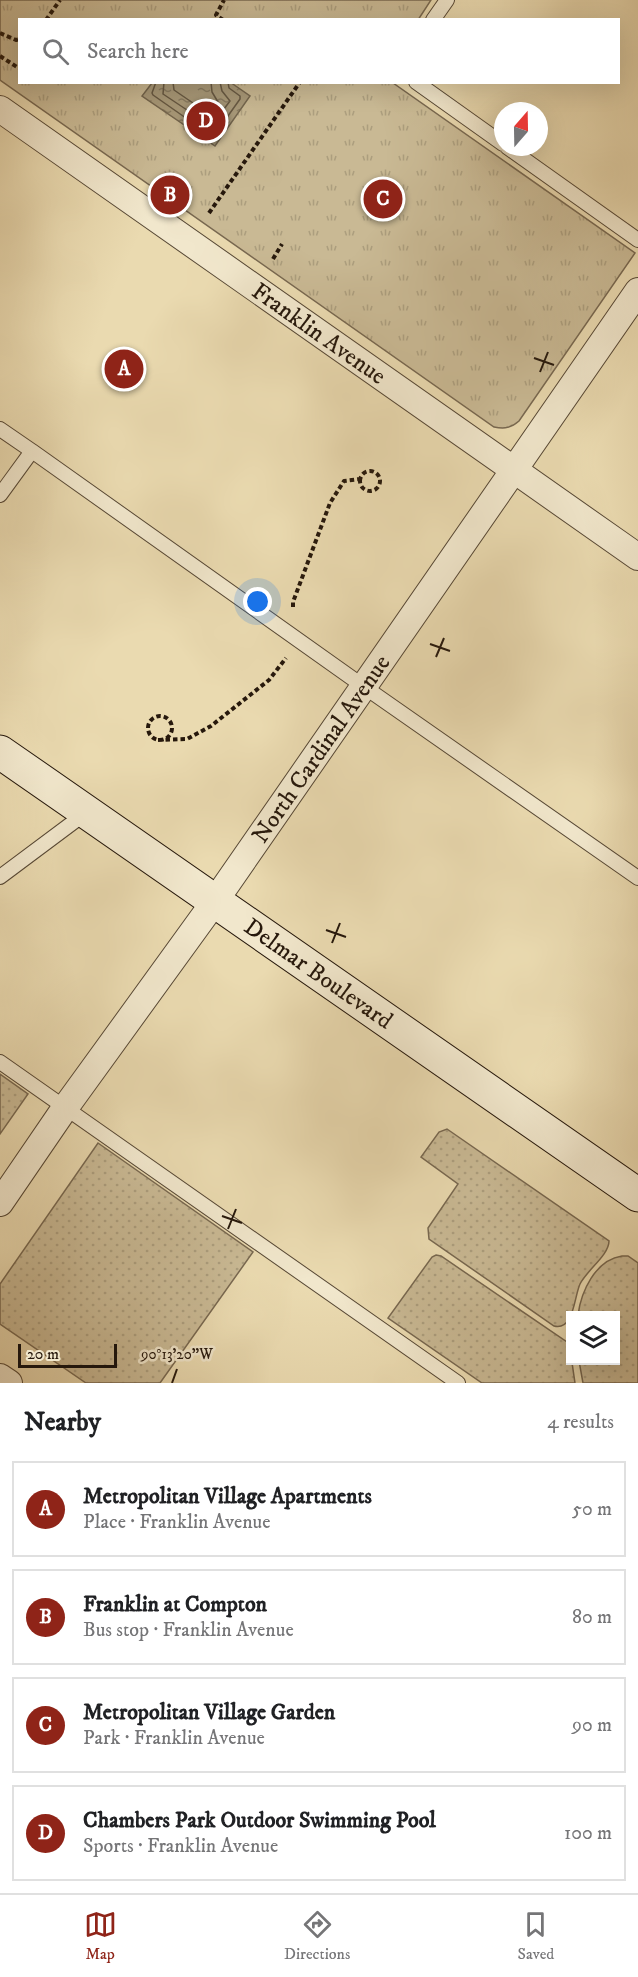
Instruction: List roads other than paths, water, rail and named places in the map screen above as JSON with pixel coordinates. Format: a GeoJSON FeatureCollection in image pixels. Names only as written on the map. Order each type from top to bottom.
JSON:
{"type":"FeatureCollection","features":[{"type":"Feature","properties":{"kind":"street","name":"Franklin Avenue"},"geometry":{"type":"LineString","coordinates":[[0,109],[638,556]]}},
{"type":"Feature","properties":{"kind":"street","name":"North Cardinal Avenue"},"geometry":{"type":"LineString","coordinates":[[0,1203],[65,1108],[214,901],[638,291]]}},
{"type":"Feature","properties":{"kind":"street","name":"Delmar Boulevard"},"geometry":{"type":"LineString","coordinates":[[0,752],[638,1195]]}},
{"type":"Feature","properties":{"kind":"street"},"geometry":{"type":"LineString","coordinates":[[0,1377],[9,1383]]}},
{"type":"Feature","properties":{"kind":"lane"},"geometry":{"type":"LineString","coordinates":[[434,18],[447,0]]}},
{"type":"Feature","properties":{"kind":"lane"},"geometry":{"type":"LineString","coordinates":[[419,84],[494,138]]}},
{"type":"Feature","properties":{"kind":"lane"},"geometry":{"type":"LineString","coordinates":[[520,156],[638,240]]}},
{"type":"Feature","properties":{"kind":"lane"},"geometry":{"type":"LineString","coordinates":[[0,429],[33,450],[363,686],[638,878]]}},
{"type":"Feature","properties":{"kind":"lane"},"geometry":{"type":"LineString","coordinates":[[0,495],[33,450]]}},
{"type":"Feature","properties":{"kind":"lane"},"geometry":{"type":"LineString","coordinates":[[0,877],[87,812]]}},
{"type":"Feature","properties":{"kind":"lane"},"geometry":{"type":"LineString","coordinates":[[0,1062],[458,1383]]}},
{"type":"Feature","properties":{"kind":"water"},"geometry":{"type":"Polygon","coordinates":[[[151,84],[233,84],[250,96],[215,146],[142,96],[151,84]]]}},
{"type":"Feature","properties":{"kind":"place","name":"Chambers Park Outdoor Swimming Pool"},"geometry":{"type":"Point","coordinates":[206,121]}},
{"type":"Feature","properties":{"kind":"place","name":"Franklin at Compton"},"geometry":{"type":"Point","coordinates":[170,195]}},
{"type":"Feature","properties":{"kind":"place","name":"Metropolitan Village Garden"},"geometry":{"type":"Point","coordinates":[383,199]}},
{"type":"Feature","properties":{"kind":"place","name":"Metropolitan Village Apartments"},"geometry":{"type":"Point","coordinates":[124,369]}}]}
